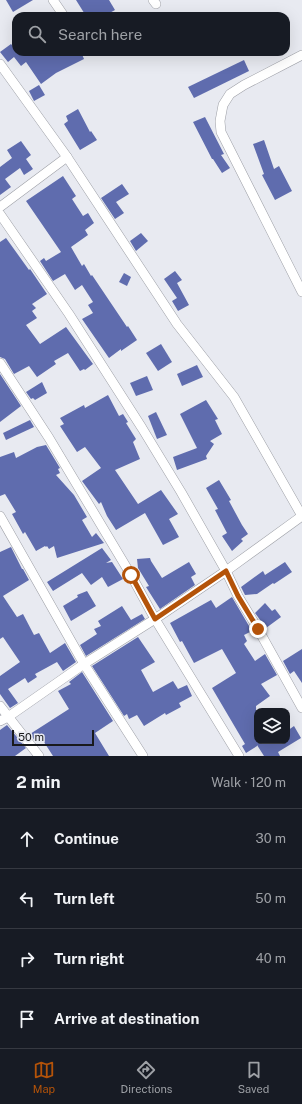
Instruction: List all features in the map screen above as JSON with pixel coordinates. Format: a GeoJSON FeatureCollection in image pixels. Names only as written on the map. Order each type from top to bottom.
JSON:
{"type":"FeatureCollection","features":[{"type":"Feature","properties":{"kind":"street"},"geometry":{"type":"LineString","coordinates":[[53,0],[61,12]]}},
{"type":"Feature","properties":{"kind":"street"},"geometry":{"type":"LineString","coordinates":[[302,55],[244,85],[230,94],[223,105],[220,121],[221,132],[302,292]]}},
{"type":"Feature","properties":{"kind":"street"},"geometry":{"type":"LineString","coordinates":[[0,64],[67,157],[177,324],[234,397],[302,516],[226,571],[155,619],[84,664],[4,719]]}},
{"type":"Feature","properties":{"kind":"street"},"geometry":{"type":"LineString","coordinates":[[0,207],[67,157]]}},
{"type":"Feature","properties":{"kind":"street"},"geometry":{"type":"LineString","coordinates":[[0,214],[69,314],[142,428],[181,492],[302,708]]}},
{"type":"Feature","properties":{"kind":"street"},"geometry":{"type":"LineString","coordinates":[[0,363],[49,438],[131,575],[155,619],[239,756]]}},
{"type":"Feature","properties":{"kind":"street"},"geometry":{"type":"LineString","coordinates":[[0,516],[84,664],[143,756]]}},
{"type":"Feature","properties":{"kind":"street"},"geometry":{"type":"LineString","coordinates":[[0,706],[4,719],[40,756]]}},
{"type":"Feature","properties":{"kind":"building"},"geometry":{"type":"Polygon","coordinates":[[[6,0],[33,0],[13,12],[6,0]]]}},
{"type":"Feature","properties":{"kind":"building"},"geometry":{"type":"Polygon","coordinates":[[[76,0],[109,0],[115,10],[111,12],[84,12],[76,0]]]}},
{"type":"Feature","properties":{"kind":"building"},"geometry":{"type":"Polygon","coordinates":[[[11,44],[12,56],[83,56],[84,59],[56,73],[41,84],[26,62],[21,66],[14,57],[8,62],[0,52],[11,44]]]}},
{"type":"Feature","properties":{"kind":"building"},"geometry":{"type":"Polygon","coordinates":[[[244,60],[249,71],[194,98],[188,87],[244,60]]]}},
{"type":"Feature","properties":{"kind":"building"},"geometry":{"type":"Polygon","coordinates":[[[39,85],[45,95],[34,101],[29,91],[39,85]]]}},
{"type":"Feature","properties":{"kind":"building"},"geometry":{"type":"Polygon","coordinates":[[[78,109],[90,132],[91,131],[97,140],[80,150],[64,124],[68,121],[66,116],[78,109]]]}},
{"type":"Feature","properties":{"kind":"building"},"geometry":{"type":"Polygon","coordinates":[[[205,117],[224,154],[221,155],[230,168],[222,173],[212,159],[193,122],[205,117]]]}},
{"type":"Feature","properties":{"kind":"building"},"geometry":{"type":"Polygon","coordinates":[[[264,140],[274,169],[279,166],[292,191],[275,200],[262,175],[264,174],[253,144],[264,140]]]}},
{"type":"Feature","properties":{"kind":"building"},"geometry":{"type":"Polygon","coordinates":[[[21,141],[31,155],[26,159],[33,169],[24,175],[20,168],[5,179],[11,187],[0,195],[0,167],[12,158],[7,150],[21,141]]]}},
{"type":"Feature","properties":{"kind":"building"},"geometry":{"type":"Polygon","coordinates":[[[63,176],[76,196],[72,199],[83,216],[88,213],[94,223],[85,230],[88,235],[71,247],[82,266],[84,264],[137,340],[109,358],[82,319],[93,313],[88,305],[93,302],[82,285],[75,290],[65,274],[53,281],[40,261],[44,258],[46,261],[61,252],[26,201],[63,176]]]}},
{"type":"Feature","properties":{"kind":"building"},"geometry":{"type":"Polygon","coordinates":[[[122,184],[129,194],[116,202],[124,213],[115,219],[101,198],[122,184]]]}},
{"type":"Feature","properties":{"kind":"building"},"geometry":{"type":"Polygon","coordinates":[[[141,233],[148,241],[136,251],[130,241],[141,233]]]}},
{"type":"Feature","properties":{"kind":"building"},"geometry":{"type":"Polygon","coordinates":[[[6,238],[47,294],[32,304],[36,308],[32,311],[37,318],[26,325],[40,344],[66,327],[93,364],[85,370],[80,371],[68,353],[54,361],[56,364],[37,377],[29,366],[14,374],[5,359],[0,357],[0,242],[6,238]]]}},
{"type":"Feature","properties":{"kind":"building"},"geometry":{"type":"Polygon","coordinates":[[[175,271],[182,280],[177,283],[189,305],[178,311],[172,301],[177,298],[164,279],[175,271]]]}},
{"type":"Feature","properties":{"kind":"building"},"geometry":{"type":"Polygon","coordinates":[[[124,273],[131,277],[127,286],[119,282],[124,273]]]}},
{"type":"Feature","properties":{"kind":"building"},"geometry":{"type":"Polygon","coordinates":[[[161,344],[172,362],[158,371],[146,353],[161,344]]]}},
{"type":"Feature","properties":{"kind":"building"},"geometry":{"type":"Polygon","coordinates":[[[197,365],[203,377],[182,386],[177,374],[197,365]]]}},
{"type":"Feature","properties":{"kind":"building"},"geometry":{"type":"Polygon","coordinates":[[[0,374],[21,406],[0,422],[0,374]]]}},
{"type":"Feature","properties":{"kind":"building"},"geometry":{"type":"Polygon","coordinates":[[[147,376],[153,390],[136,396],[130,383],[147,376]]]}},
{"type":"Feature","properties":{"kind":"building"},"geometry":{"type":"Polygon","coordinates":[[[42,382],[47,393],[35,400],[33,398],[31,399],[26,392],[42,382]]]}},
{"type":"Feature","properties":{"kind":"building"},"geometry":{"type":"Polygon","coordinates":[[[108,395],[119,416],[123,414],[128,422],[126,423],[136,439],[133,442],[140,459],[115,470],[138,504],[161,490],[178,514],[169,519],[179,537],[163,545],[145,513],[116,530],[107,516],[101,502],[99,504],[82,481],[101,468],[85,447],[77,452],[60,426],[64,424],[60,418],[84,405],[85,408],[108,395]]]}},
{"type":"Feature","properties":{"kind":"building"},"geometry":{"type":"Polygon","coordinates":[[[206,400],[218,419],[215,420],[222,434],[210,441],[214,444],[206,456],[207,459],[177,470],[173,457],[197,448],[180,414],[206,400]]]}},
{"type":"Feature","properties":{"kind":"building"},"geometry":{"type":"Polygon","coordinates":[[[156,412],[167,435],[157,439],[148,416],[156,412]]]}},
{"type":"Feature","properties":{"kind":"building"},"geometry":{"type":"Polygon","coordinates":[[[30,420],[34,427],[6,440],[3,433],[30,420]]]}},
{"type":"Feature","properties":{"kind":"building"},"geometry":{"type":"Polygon","coordinates":[[[46,445],[60,468],[58,469],[60,473],[56,475],[74,495],[87,517],[82,520],[92,537],[96,533],[104,543],[57,558],[54,546],[49,549],[45,546],[36,551],[25,532],[23,534],[12,514],[16,512],[5,494],[0,496],[0,457],[14,452],[16,458],[37,447],[46,445]]]}},
{"type":"Feature","properties":{"kind":"building"},"geometry":{"type":"Polygon","coordinates":[[[219,480],[248,534],[241,539],[243,541],[232,551],[222,536],[227,533],[215,510],[218,509],[206,488],[219,480]]]}},
{"type":"Feature","properties":{"kind":"building"},"geometry":{"type":"Polygon","coordinates":[[[11,547],[29,580],[3,596],[17,617],[23,614],[34,635],[39,633],[50,653],[65,643],[76,662],[63,671],[57,662],[35,674],[37,677],[28,683],[25,678],[8,689],[18,703],[10,708],[0,694],[0,676],[20,662],[3,637],[0,639],[0,552],[11,547]]]}},
{"type":"Feature","properties":{"kind":"building"},"geometry":{"type":"Polygon","coordinates":[[[102,548],[111,560],[106,563],[112,562],[123,579],[108,587],[102,577],[91,585],[82,573],[53,591],[47,582],[102,548]]]}},
{"type":"Feature","properties":{"kind":"building"},"geometry":{"type":"Polygon","coordinates":[[[150,558],[162,578],[189,562],[196,574],[191,577],[195,585],[160,609],[146,587],[149,586],[138,568],[137,559],[150,558]]]}},
{"type":"Feature","properties":{"kind":"building"},"geometry":{"type":"Polygon","coordinates":[[[285,562],[292,572],[257,594],[245,595],[241,587],[263,571],[265,575],[285,562]]]}},
{"type":"Feature","properties":{"kind":"building"},"geometry":{"type":"Polygon","coordinates":[[[87,591],[96,606],[71,621],[63,606],[78,597],[77,595],[87,591]]]}},
{"type":"Feature","properties":{"kind":"building"},"geometry":{"type":"Polygon","coordinates":[[[232,597],[252,631],[244,635],[247,641],[244,644],[255,661],[265,654],[277,675],[261,684],[270,696],[256,706],[256,708],[254,708],[254,744],[290,744],[290,729],[294,726],[301,738],[278,752],[280,756],[264,756],[257,745],[246,753],[242,746],[245,744],[212,688],[236,673],[222,649],[194,663],[182,641],[180,642],[170,623],[211,600],[216,608],[232,597]]]}},
{"type":"Feature","properties":{"kind":"building"},"geometry":{"type":"Polygon","coordinates":[[[265,603],[272,611],[275,609],[281,617],[266,628],[255,613],[265,603]]]}},
{"type":"Feature","properties":{"kind":"building"},"geometry":{"type":"Polygon","coordinates":[[[122,606],[131,620],[142,614],[145,619],[86,656],[80,645],[97,634],[94,629],[101,626],[98,621],[122,606]]]}},
{"type":"Feature","properties":{"kind":"building"},"geometry":{"type":"Polygon","coordinates":[[[138,637],[155,662],[141,670],[153,692],[173,681],[178,689],[187,685],[192,696],[179,703],[181,707],[166,715],[165,713],[144,726],[137,715],[129,719],[127,714],[124,716],[92,666],[138,637]]]}},
{"type":"Feature","properties":{"kind":"building"},"geometry":{"type":"Polygon","coordinates":[[[302,649],[302,683],[294,671],[290,674],[283,661],[302,649]]]}},
{"type":"Feature","properties":{"kind":"building"},"geometry":{"type":"Polygon","coordinates":[[[82,672],[113,721],[95,733],[109,756],[53,756],[42,739],[35,741],[30,734],[69,709],[58,691],[71,684],[69,682],[82,672]]]}},
{"type":"Feature","properties":{"kind":"building"},"geometry":{"type":"Polygon","coordinates":[[[7,725],[26,748],[15,756],[0,756],[0,730],[7,725]]]}},
{"type":"Feature","properties":{"kind":"route"},"geometry":{"type":"LineString","coordinates":[[131,575],[155,619],[226,571],[238,596],[258,629]]}}]}
